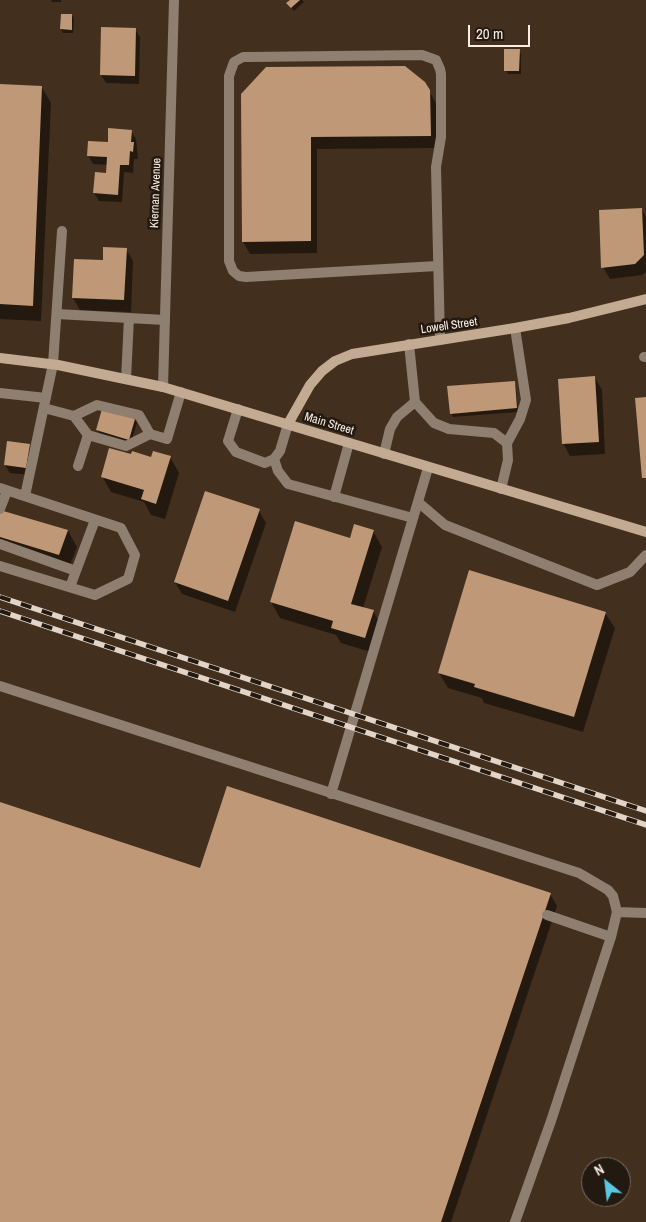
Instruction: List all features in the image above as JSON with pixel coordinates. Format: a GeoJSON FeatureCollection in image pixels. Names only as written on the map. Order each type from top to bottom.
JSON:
{"type":"FeatureCollection","features":[{"type":"Feature","properties":{"kind":"main road","name":"Lowell Street"},"geometry":{"type":"LineString","coordinates":[[288,424],[310,385],[322,371],[335,361],[352,354],[569,318],[646,299]]}},
{"type":"Feature","properties":{"kind":"main road","name":"Main Street"},"geometry":{"type":"LineString","coordinates":[[0,358],[54,364],[163,387],[646,532]]}},
{"type":"Feature","properties":{"kind":"street","name":"Kiernan Avenue"},"geometry":{"type":"LineString","coordinates":[[163,387],[174,0]]}},
{"type":"Feature","properties":{"kind":"street"},"geometry":{"type":"LineString","coordinates":[[437,266],[246,277],[239,276],[233,271],[229,261],[229,76],[232,66],[238,60],[248,57],[422,55],[432,57],[438,64],[441,74],[441,137],[436,167],[440,340]]}},
{"type":"Feature","properties":{"kind":"street"},"geometry":{"type":"LineString","coordinates":[[24,496],[54,364],[62,230]]}},
{"type":"Feature","properties":{"kind":"street"},"geometry":{"type":"LineString","coordinates":[[57,314],[165,320]]}},
{"type":"Feature","properties":{"kind":"street"},"geometry":{"type":"LineString","coordinates":[[126,379],[129,318]]}},
{"type":"Feature","properties":{"kind":"street"},"geometry":{"type":"LineString","coordinates":[[501,489],[508,460],[507,443],[520,419],[526,400],[515,328]]}},
{"type":"Feature","properties":{"kind":"street"},"geometry":{"type":"LineString","coordinates":[[409,344],[415,402],[434,423],[449,429],[494,433],[507,443]]}},
{"type":"Feature","properties":{"kind":"street"},"geometry":{"type":"LineString","coordinates":[[44,408],[74,416],[88,435],[126,446],[150,434],[167,439],[181,392]]}},
{"type":"Feature","properties":{"kind":"street"},"geometry":{"type":"LineString","coordinates":[[0,393],[46,398]]}},
{"type":"Feature","properties":{"kind":"street"},"geometry":{"type":"LineString","coordinates":[[384,454],[390,428],[397,417],[415,402]]}},
{"type":"Feature","properties":{"kind":"street"},"geometry":{"type":"LineString","coordinates":[[74,416],[98,405],[139,415],[150,434]]}},
{"type":"Feature","properties":{"kind":"street"},"geometry":{"type":"LineString","coordinates":[[238,409],[228,442],[236,452],[265,463],[274,459],[280,450],[288,424]]}},
{"type":"Feature","properties":{"kind":"street"},"geometry":{"type":"LineString","coordinates":[[78,466],[88,435]]}},
{"type":"Feature","properties":{"kind":"street"},"geometry":{"type":"LineString","coordinates":[[334,497],[349,443]]}},
{"type":"Feature","properties":{"kind":"street"},"geometry":{"type":"LineString","coordinates":[[274,459],[278,471],[288,484],[413,518]]}},
{"type":"Feature","properties":{"kind":"street"},"geometry":{"type":"LineString","coordinates":[[331,794],[428,468]]}},
{"type":"Feature","properties":{"kind":"street"},"geometry":{"type":"LineString","coordinates":[[0,509],[3,490],[121,528],[135,555],[128,579],[95,595],[0,566]]}},
{"type":"Feature","properties":{"kind":"street"},"geometry":{"type":"LineString","coordinates":[[418,502],[445,525],[597,585],[630,572],[646,555]]}},
{"type":"Feature","properties":{"kind":"street"},"geometry":{"type":"LineString","coordinates":[[70,587],[95,520]]}},
{"type":"Feature","properties":{"kind":"street"},"geometry":{"type":"LineString","coordinates":[[0,544],[76,571]]}},
{"type":"Feature","properties":{"kind":"street"},"geometry":{"type":"LineString","coordinates":[[0,686],[579,873],[608,890],[613,896],[617,912],[611,937],[551,1121],[515,1222]]}},
{"type":"Feature","properties":{"kind":"street"},"geometry":{"type":"LineString","coordinates":[[617,912],[646,914]]}},
{"type":"Feature","properties":{"kind":"street"},"geometry":{"type":"LineString","coordinates":[[547,915],[611,937]]}},
{"type":"Feature","properties":{"kind":"building"},"geometry":{"type":"Polygon","coordinates":[[[290,0],[300,0],[291,8],[286,3],[290,0]]]}},
{"type":"Feature","properties":{"kind":"building"},"geometry":{"type":"Polygon","coordinates":[[[61,14],[72,14],[72,30],[60,29],[61,14]]]}},
{"type":"Feature","properties":{"kind":"building"},"geometry":{"type":"Polygon","coordinates":[[[101,27],[136,28],[135,76],[100,75],[101,27]]]}},
{"type":"Feature","properties":{"kind":"building"},"geometry":{"type":"Polygon","coordinates":[[[504,49],[520,49],[519,71],[504,71],[504,49]]]}},
{"type":"Feature","properties":{"kind":"building"},"geometry":{"type":"Polygon","coordinates":[[[405,66],[425,82],[430,90],[431,136],[311,137],[311,241],[242,242],[241,94],[266,67],[405,66]]]}},
{"type":"Feature","properties":{"kind":"building"},"geometry":{"type":"Polygon","coordinates":[[[0,84],[42,86],[33,306],[0,304],[0,84]]]}},
{"type":"Feature","properties":{"kind":"building"},"geometry":{"type":"Polygon","coordinates":[[[108,128],[132,130],[131,142],[134,142],[133,152],[130,151],[129,165],[120,165],[118,195],[93,193],[95,172],[106,173],[107,157],[87,156],[88,141],[108,142],[108,128]]]}},
{"type":"Feature","properties":{"kind":"building"},"geometry":{"type":"Polygon","coordinates":[[[642,208],[644,255],[635,264],[601,268],[599,210],[642,208]]]}},
{"type":"Feature","properties":{"kind":"building"},"geometry":{"type":"Polygon","coordinates":[[[103,247],[127,248],[124,300],[72,298],[74,259],[103,260],[103,247]]]}},
{"type":"Feature","properties":{"kind":"building"},"geometry":{"type":"Polygon","coordinates":[[[595,376],[599,442],[562,444],[558,379],[595,376]]]}},
{"type":"Feature","properties":{"kind":"building"},"geometry":{"type":"Polygon","coordinates":[[[515,381],[517,408],[450,414],[447,386],[515,381]]]}},
{"type":"Feature","properties":{"kind":"building"},"geometry":{"type":"Polygon","coordinates":[[[646,397],[646,478],[642,478],[635,398],[646,397]]]}},
{"type":"Feature","properties":{"kind":"building"},"geometry":{"type":"Polygon","coordinates":[[[102,409],[135,419],[129,440],[96,430],[102,409]]]}},
{"type":"Feature","properties":{"kind":"building"},"geometry":{"type":"Polygon","coordinates":[[[7,441],[30,444],[26,468],[4,465],[7,441]]]}},
{"type":"Feature","properties":{"kind":"building"},"geometry":{"type":"Polygon","coordinates":[[[109,448],[131,454],[132,451],[151,457],[153,451],[171,456],[156,504],[141,499],[144,490],[101,477],[109,448]]]}},
{"type":"Feature","properties":{"kind":"building"},"geometry":{"type":"Polygon","coordinates":[[[205,491],[260,509],[228,601],[174,582],[205,491]]]}},
{"type":"Feature","properties":{"kind":"building"},"geometry":{"type":"Polygon","coordinates":[[[0,510],[68,530],[59,555],[0,537],[0,510]]]}},
{"type":"Feature","properties":{"kind":"building"},"geometry":{"type":"Polygon","coordinates":[[[295,521],[350,538],[354,524],[374,530],[351,604],[374,610],[365,638],[331,628],[333,621],[270,602],[295,521]]]}},
{"type":"Feature","properties":{"kind":"building"},"geometry":{"type":"Polygon","coordinates":[[[469,570],[606,612],[574,717],[474,687],[475,684],[438,673],[469,570]]]}},
{"type":"Feature","properties":{"kind":"building"},"geometry":{"type":"Polygon","coordinates":[[[227,786],[551,893],[441,1222],[0,1222],[0,802],[200,868],[227,786]]]}},
{"type":"Feature","properties":{"kind":"railway"},"geometry":{"type":"LineString","coordinates":[[0,597],[646,811]]}},
{"type":"Feature","properties":{"kind":"railway"},"geometry":{"type":"LineString","coordinates":[[0,611],[646,825]]}}]}
